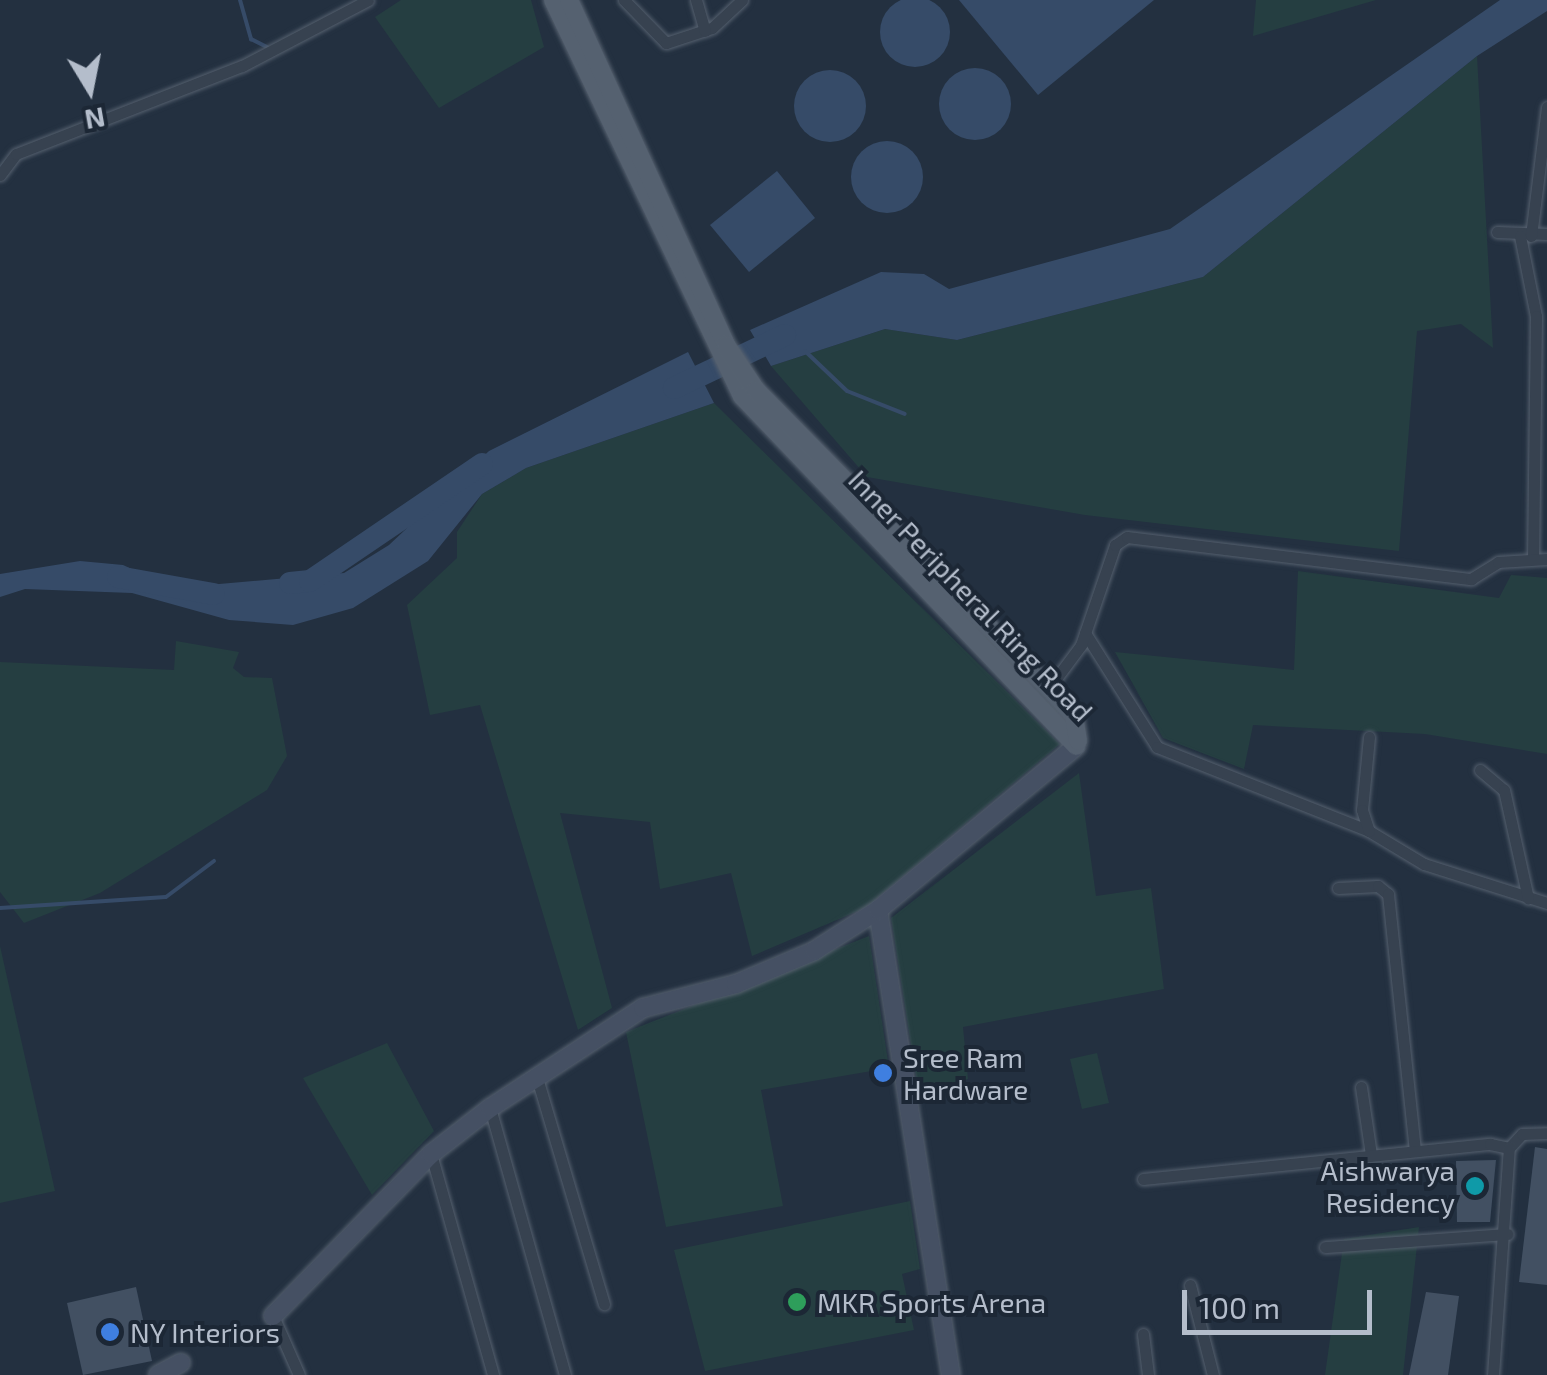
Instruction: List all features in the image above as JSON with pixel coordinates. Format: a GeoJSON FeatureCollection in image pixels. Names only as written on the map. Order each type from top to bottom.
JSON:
{"type":"FeatureCollection","features":[{"type":"Feature","properties":{"kind":"main road","name":"Inner Peripheral Ring Road"},"geometry":{"type":"LineString","coordinates":[[553,0],[720,348],[749,393],[1069,721]]}},
{"type":"Feature","properties":{"kind":"main road","name":"Inner Peripheral Ring Road"},"geometry":{"type":"LineString","coordinates":[[568,0],[720,348]]}},
{"type":"Feature","properties":{"kind":"main road","name":"Inner Peripheral Ring Road"},"geometry":{"type":"LineString","coordinates":[[749,393],[1049,688],[1069,721],[1076,746]]}},
{"type":"Feature","properties":{"kind":"street"},"geometry":{"type":"LineString","coordinates":[[0,175],[16,154],[242,66],[368,0]]}},
{"type":"Feature","properties":{"kind":"street"},"geometry":{"type":"LineString","coordinates":[[624,0],[662,42],[705,31],[742,0]]}},
{"type":"Feature","properties":{"kind":"street"},"geometry":{"type":"LineString","coordinates":[[696,0],[705,31]]}},
{"type":"Feature","properties":{"kind":"street"},"geometry":{"type":"LineString","coordinates":[[1049,688],[1083,639],[1115,545],[1127,537],[1472,580],[1498,562],[1540,558],[1536,316],[1526,236],[1547,107]]}},
{"type":"Feature","properties":{"kind":"street"},"geometry":{"type":"LineString","coordinates":[[1497,232],[1547,234]]}},
{"type":"Feature","properties":{"kind":"street"},"geometry":{"type":"LineString","coordinates":[[1083,639],[1157,747],[1369,831],[1424,864],[1547,904]]}},
{"type":"Feature","properties":{"kind":"street"},"geometry":{"type":"LineString","coordinates":[[1369,737],[1362,810],[1369,831]]}},
{"type":"Feature","properties":{"kind":"street"},"geometry":{"type":"LineString","coordinates":[[299,1375],[273,1316],[430,1154],[490,1108],[642,1008],[736,984],[814,951],[878,910],[1076,746]]}},
{"type":"Feature","properties":{"kind":"street"},"geometry":{"type":"LineString","coordinates":[[1480,770],[1504,790],[1528,898]]}},
{"type":"Feature","properties":{"kind":"street"},"geometry":{"type":"LineString","coordinates":[[1338,888],[1378,886],[1388,894],[1414,1151]]}},
{"type":"Feature","properties":{"kind":"street"},"geometry":{"type":"LineString","coordinates":[[878,910],[951,1375]]}},
{"type":"Feature","properties":{"kind":"street"},"geometry":{"type":"LineString","coordinates":[[537,1078],[604,1304]]}},
{"type":"Feature","properties":{"kind":"street"},"geometry":{"type":"LineString","coordinates":[[1362,1086],[1371,1156]]}},
{"type":"Feature","properties":{"kind":"street"},"geometry":{"type":"LineString","coordinates":[[490,1108],[564,1375]]}},
{"type":"Feature","properties":{"kind":"street"},"geometry":{"type":"LineString","coordinates":[[1493,1375],[1508,1234],[1509,1148],[1522,1134],[1547,1133]]}},
{"type":"Feature","properties":{"kind":"street"},"geometry":{"type":"LineString","coordinates":[[1143,1179],[1414,1151],[1509,1148]]}},
{"type":"Feature","properties":{"kind":"street"},"geometry":{"type":"LineString","coordinates":[[430,1154],[493,1375]]}},
{"type":"Feature","properties":{"kind":"street"},"geometry":{"type":"LineString","coordinates":[[1325,1247],[1508,1234]]}},
{"type":"Feature","properties":{"kind":"street"},"geometry":{"type":"LineString","coordinates":[[1190,1285],[1214,1375]]}},
{"type":"Feature","properties":{"kind":"street"},"geometry":{"type":"LineString","coordinates":[[1143,1334],[1148,1375]]}},
{"type":"Feature","properties":{"kind":"street"},"geometry":{"type":"LineString","coordinates":[[158,1375],[181,1363]]}},
{"type":"Feature","properties":{"kind":"green space"},"geometry":{"type":"Polygon","coordinates":[[[401,0],[531,0],[544,47],[439,108],[375,17],[401,0]]]}},
{"type":"Feature","properties":{"kind":"green space"},"geometry":{"type":"Polygon","coordinates":[[[1256,0],[1376,0],[1253,36],[1256,0]]]}},
{"type":"Feature","properties":{"kind":"green space"},"geometry":{"type":"Polygon","coordinates":[[[1477,56],[1493,348],[1461,324],[1417,331],[1399,551],[1085,515],[867,477],[771,366],[885,329],[957,340],[1203,277],[1477,56]]]}},
{"type":"Feature","properties":{"kind":"green space"},"geometry":{"type":"Polygon","coordinates":[[[714,403],[1060,744],[865,908],[752,956],[731,873],[660,889],[650,822],[560,813],[612,1008],[578,1030],[480,705],[430,715],[407,605],[457,558],[457,532],[482,494],[526,468],[714,403]]]}},
{"type":"Feature","properties":{"kind":"green space"},"geometry":{"type":"Polygon","coordinates":[[[1298,571],[1499,598],[1511,575],[1547,578],[1547,754],[1425,734],[1253,725],[1244,769],[1163,738],[1115,652],[1294,670],[1298,571]]]}},
{"type":"Feature","properties":{"kind":"green space"},"geometry":{"type":"Polygon","coordinates":[[[176,641],[239,652],[233,668],[244,677],[272,678],[287,756],[267,790],[100,893],[24,923],[0,892],[0,662],[174,670],[176,641]]]}},
{"type":"Feature","properties":{"kind":"green space"},"geometry":{"type":"Polygon","coordinates":[[[1079,773],[1096,896],[1151,888],[1164,989],[963,1027],[968,1079],[919,1096],[891,918],[1079,773]]]}},
{"type":"Feature","properties":{"kind":"green space"},"geometry":{"type":"Polygon","coordinates":[[[869,936],[889,1068],[761,1090],[783,1206],[666,1227],[626,1032],[869,936]]]}},
{"type":"Feature","properties":{"kind":"green space"},"geometry":{"type":"Polygon","coordinates":[[[0,946],[55,1191],[0,1203],[0,946]]]}},
{"type":"Feature","properties":{"kind":"green space"},"geometry":{"type":"Polygon","coordinates":[[[387,1043],[434,1131],[372,1195],[303,1078],[387,1043]]]}},
{"type":"Feature","properties":{"kind":"green space"},"geometry":{"type":"Polygon","coordinates":[[[1097,1053],[1109,1103],[1082,1109],[1070,1059],[1097,1053]]]}},
{"type":"Feature","properties":{"kind":"green space","name":"MKR Sports Arena"},"geometry":{"type":"Polygon","coordinates":[[[910,1201],[920,1269],[902,1274],[914,1330],[705,1371],[674,1250],[910,1201]]]}},
{"type":"Feature","properties":{"kind":"green space"},"geometry":{"type":"Polygon","coordinates":[[[1419,1227],[1403,1375],[1325,1375],[1344,1239],[1419,1227]]]}},
{"type":"Feature","properties":{"kind":"water"},"geometry":{"type":"Polygon","coordinates":[[[915,-3],[940,7],[950,32],[940,57],[915,67],[890,57],[880,32],[890,7],[915,-3]]]}},
{"type":"Feature","properties":{"kind":"water"},"geometry":{"type":"Polygon","coordinates":[[[959,0],[1154,0],[1038,95],[959,0]]]}},
{"type":"Feature","properties":{"kind":"water"},"geometry":{"type":"Polygon","coordinates":[[[1500,0],[1547,0],[1547,11],[1477,56],[1203,277],[957,340],[885,329],[771,366],[750,330],[881,272],[924,274],[949,289],[1170,229],[1500,0]]]}},
{"type":"Feature","properties":{"kind":"water"},"geometry":{"type":"Polygon","coordinates":[[[975,68],[1000,79],[1011,104],[1000,129],[975,140],[950,129],[939,104],[950,79],[975,68]]]}},
{"type":"Feature","properties":{"kind":"water"},"geometry":{"type":"Polygon","coordinates":[[[830,70],[855,81],[866,106],[855,131],[830,142],[805,131],[794,106],[805,81],[830,70]]]}},
{"type":"Feature","properties":{"kind":"water"},"geometry":{"type":"Polygon","coordinates":[[[887,141],[912,152],[923,177],[912,202],[887,213],[862,202],[851,177],[862,152],[887,141]]]}},
{"type":"Feature","properties":{"kind":"water"},"geometry":{"type":"Polygon","coordinates":[[[777,171],[815,218],[749,272],[710,225],[777,171]]]}},
{"type":"Feature","properties":{"kind":"water"},"geometry":{"type":"Polygon","coordinates":[[[688,352],[714,403],[526,468],[482,494],[428,561],[353,608],[293,625],[229,620],[132,593],[25,589],[0,597],[0,574],[80,561],[123,565],[174,588],[344,573],[389,545],[489,451],[688,352]]]}},
{"type":"Feature","properties":{"kind":"building"},"geometry":{"type":"Polygon","coordinates":[[[1535,1147],[1547,1149],[1547,1285],[1519,1282],[1535,1147]]]}},
{"type":"Feature","properties":{"kind":"building","name":"Aishwarya Residency"},"geometry":{"type":"Polygon","coordinates":[[[1496,1160],[1490,1222],[1457,1222],[1456,1161],[1496,1160]]]}},
{"type":"Feature","properties":{"kind":"building","name":"NY Interiors"},"geometry":{"type":"Polygon","coordinates":[[[136,1287],[152,1361],[83,1375],[67,1303],[136,1287]]]}},
{"type":"Feature","properties":{"kind":"building"},"geometry":{"type":"Polygon","coordinates":[[[1426,1292],[1459,1296],[1448,1375],[1409,1375],[1426,1292]]]}},
{"type":"Feature","properties":{"kind":"waterway"},"geometry":{"type":"LineString","coordinates":[[240,0],[251,39],[269,48]]}},
{"type":"Feature","properties":{"kind":"waterway"},"geometry":{"type":"LineString","coordinates":[[674,388],[785,335]]}},
{"type":"Feature","properties":{"kind":"waterway"},"geometry":{"type":"LineString","coordinates":[[805,351],[847,391],[905,414]]}},
{"type":"Feature","properties":{"kind":"waterway"},"geometry":{"type":"LineString","coordinates":[[290,583],[310,581],[482,464]]}},
{"type":"Feature","properties":{"kind":"waterway"},"geometry":{"type":"LineString","coordinates":[[118,577],[213,594]]}},
{"type":"Feature","properties":{"kind":"waterway"},"geometry":{"type":"LineString","coordinates":[[0,908],[166,897],[214,861]]}},
{"type":"Feature","properties":{"kind":"place","name":"Sree Ram Hardware"},"geometry":{"type":"Point","coordinates":[883,1073]}},
{"type":"Feature","properties":{"kind":"place","name":"Aishwarya Residency"},"geometry":{"type":"Point","coordinates":[1475,1186]}},
{"type":"Feature","properties":{"kind":"place","name":"MKR Sports Arena"},"geometry":{"type":"Point","coordinates":[797,1302]}},
{"type":"Feature","properties":{"kind":"place","name":"NY Interiors"},"geometry":{"type":"Point","coordinates":[110,1332]}}]}
